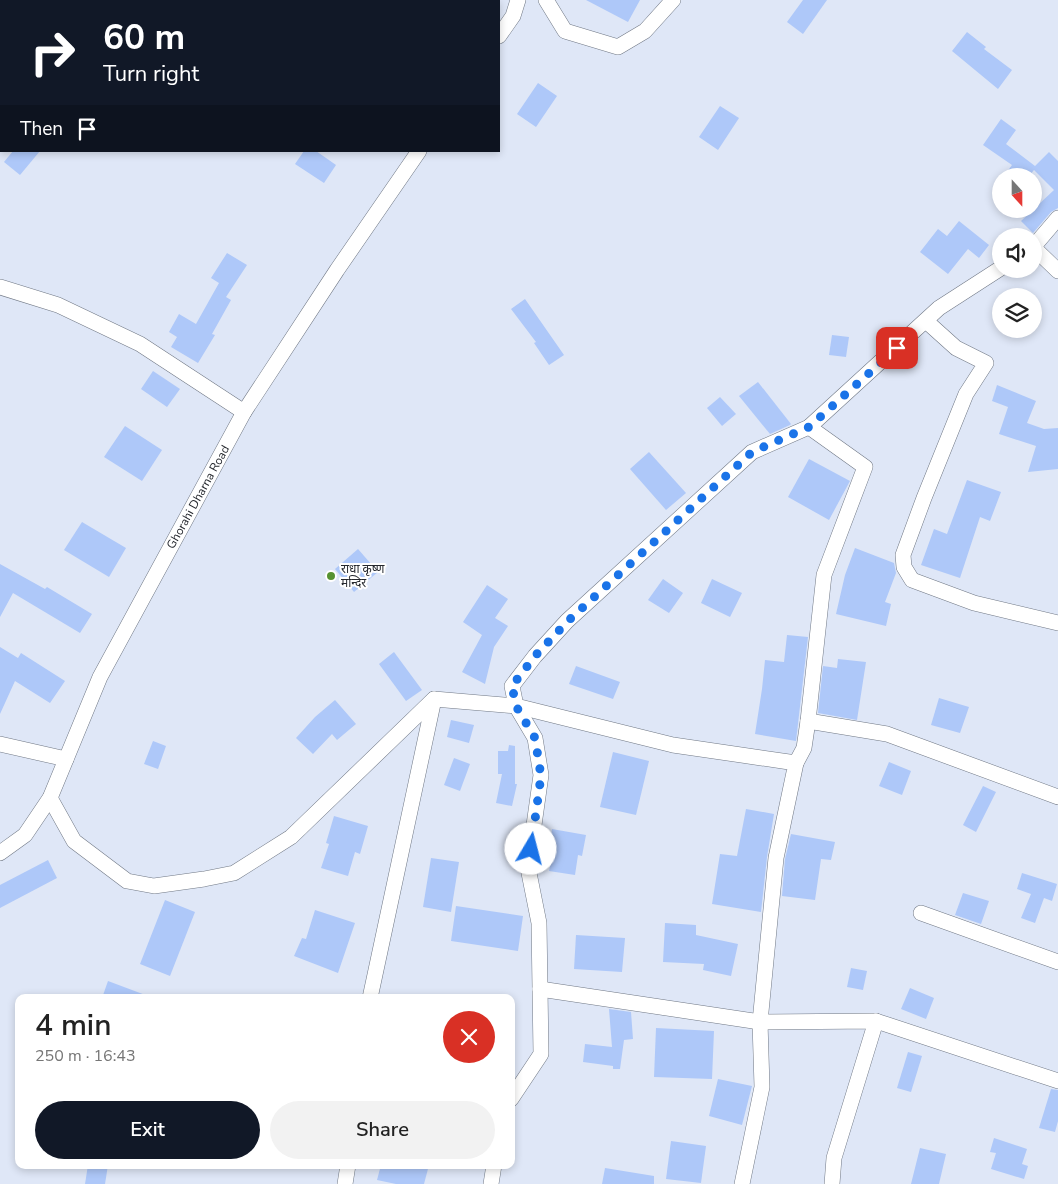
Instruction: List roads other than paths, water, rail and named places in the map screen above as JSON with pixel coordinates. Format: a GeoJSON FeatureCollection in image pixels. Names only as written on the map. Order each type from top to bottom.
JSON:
{"type":"FeatureCollection","features":[{"type":"Feature","properties":{"kind":"street"},"geometry":{"type":"LineString","coordinates":[[500,35],[513,16],[518,0]]}},
{"type":"Feature","properties":{"kind":"street"},"geometry":{"type":"LineString","coordinates":[[546,0],[565,31],[618,47],[645,31],[673,0]]}},
{"type":"Feature","properties":{"kind":"street","name":"Ghorahi Dharna Road"},"geometry":{"type":"LineString","coordinates":[[0,853],[25,834],[50,798],[100,677],[244,412],[337,270],[418,152]]}},
{"type":"Feature","properties":{"kind":"street"},"geometry":{"type":"LineString","coordinates":[[1042,237],[1058,218]]}},
{"type":"Feature","properties":{"kind":"street"},"geometry":{"type":"LineString","coordinates":[[1042,255],[1058,271]]}},
{"type":"Feature","properties":{"kind":"street"},"geometry":{"type":"LineString","coordinates":[[515,1093],[541,1054],[539,923],[528,868],[541,776],[535,738],[516,706],[512,686],[535,656],[568,621],[752,452],[809,427],[939,308],[992,274]]}},
{"type":"Feature","properties":{"kind":"street"},"geometry":{"type":"LineString","coordinates":[[0,287],[58,305],[140,344],[244,412]]}},
{"type":"Feature","properties":{"kind":"street"},"geometry":{"type":"LineString","coordinates":[[926,321],[956,348],[986,363],[966,394],[924,498],[902,555],[904,567],[912,580],[974,602],[1058,623]]}},
{"type":"Feature","properties":{"kind":"street"},"geometry":{"type":"LineString","coordinates":[[742,1184],[762,1087],[760,1022],[776,858],[796,763],[804,748],[824,575],[865,467],[809,427]]}},
{"type":"Feature","properties":{"kind":"street"},"geometry":{"type":"LineString","coordinates":[[371,994],[434,699]]}},
{"type":"Feature","properties":{"kind":"street"},"geometry":{"type":"LineString","coordinates":[[50,798],[74,841],[127,882],[154,886],[204,879],[234,872],[291,837],[434,699],[516,706],[673,745],[796,763]]}},
{"type":"Feature","properties":{"kind":"street"},"geometry":{"type":"LineString","coordinates":[[808,721],[887,734],[1058,796]]}},
{"type":"Feature","properties":{"kind":"street"},"geometry":{"type":"LineString","coordinates":[[0,744],[66,759]]}},
{"type":"Feature","properties":{"kind":"street"},"geometry":{"type":"LineString","coordinates":[[921,913],[1058,962]]}},
{"type":"Feature","properties":{"kind":"street"},"geometry":{"type":"LineString","coordinates":[[540,989],[760,1022],[876,1021],[1058,1081]]}},
{"type":"Feature","properties":{"kind":"street"},"geometry":{"type":"LineString","coordinates":[[832,1184],[834,1158],[876,1021]]}},
{"type":"Feature","properties":{"kind":"street"},"geometry":{"type":"LineString","coordinates":[[346,1184],[348,1169]]}},
{"type":"Feature","properties":{"kind":"street"},"geometry":{"type":"LineString","coordinates":[[491,1184],[493,1169]]}},
{"type":"Feature","properties":{"kind":"place","name":"राधा कृष्ण मन्दिर"},"geometry":{"type":"Point","coordinates":[331,576]}}]}
